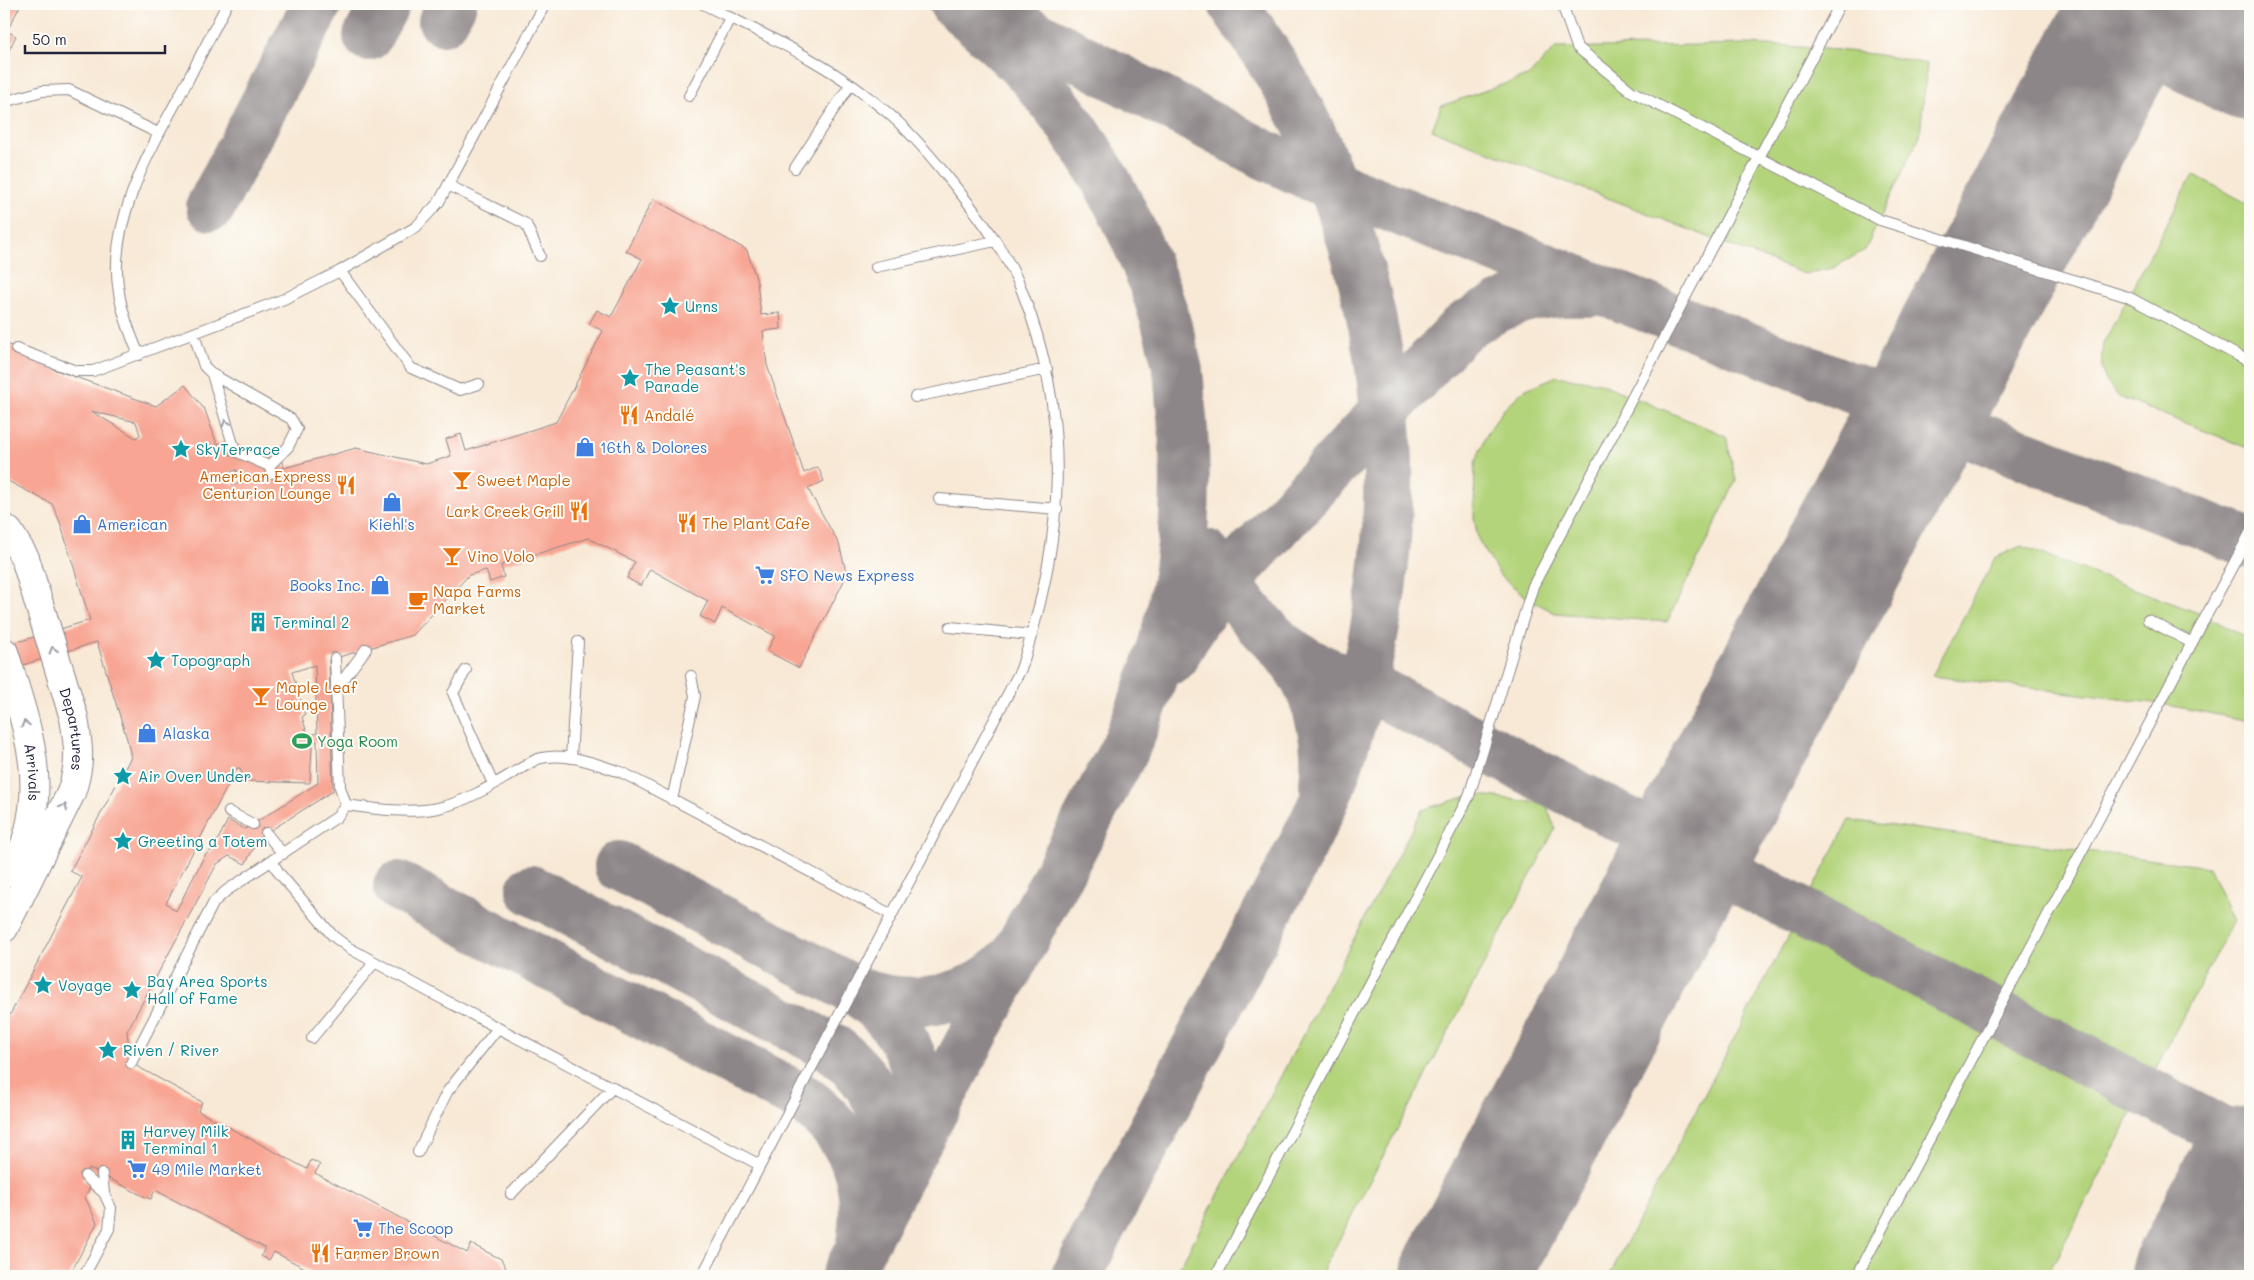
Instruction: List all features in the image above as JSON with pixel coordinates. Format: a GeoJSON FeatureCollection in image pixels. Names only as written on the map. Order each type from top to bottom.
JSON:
{"type":"FeatureCollection","features":[{"type":"Feature","properties":{"kind":"main road","name":"Departures"},"geometry":{"type":"LineString","coordinates":[[4,528],[9,532],[25,558],[61,674],[74,718],[78,744],[78,771],[67,800],[4,928]]}},
{"type":"Feature","properties":{"kind":"main road","name":"Arrivals"},"geometry":{"type":"LineString","coordinates":[[4,652],[31,748],[36,788],[31,826],[14,869],[4,888]]}},
{"type":"Feature","properties":{"kind":"lane"},"geometry":{"type":"LineString","coordinates":[[139,354],[119,293],[118,263],[120,241],[131,195],[158,133],[227,4]]}},
{"type":"Feature","properties":{"kind":"lane"},"geometry":{"type":"LineString","coordinates":[[16,349],[76,371],[93,371],[284,299],[340,271],[416,227],[439,202],[545,4]]}},
{"type":"Feature","properties":{"kind":"lane"},"geometry":{"type":"LineString","coordinates":[[702,1276],[1021,668],[1032,636],[1047,576],[1056,509],[1058,449],[1047,369],[1022,290],[987,228],[937,162],[889,113],[826,67],[703,4]]}},
{"type":"Feature","properties":{"kind":"lane"},"geometry":{"type":"LineString","coordinates":[[1562,4],[1578,47],[1631,91],[1880,220],[2128,297],[2250,362]]}},
{"type":"Feature","properties":{"kind":"lane"},"geometry":{"type":"LineString","coordinates":[[1216,1276],[1469,796],[1533,586],[1840,4]]}},
{"type":"Feature","properties":{"kind":"lane"},"geometry":{"type":"LineString","coordinates":[[689,96],[730,18]]}},
{"type":"Feature","properties":{"kind":"lane"},"geometry":{"type":"LineString","coordinates":[[795,168],[850,85]]}},
{"type":"Feature","properties":{"kind":"lane"},"geometry":{"type":"LineString","coordinates":[[4,102],[42,91],[69,90],[158,133]]}},
{"type":"Feature","properties":{"kind":"lane"},"geometry":{"type":"LineString","coordinates":[[448,185],[526,224],[540,256]]}},
{"type":"Feature","properties":{"kind":"lane"},"geometry":{"type":"LineString","coordinates":[[876,267],[995,241]]}},
{"type":"Feature","properties":{"kind":"lane"},"geometry":{"type":"LineString","coordinates":[[340,271],[411,368],[460,390],[480,384]]}},
{"type":"Feature","properties":{"kind":"lane"},"geometry":{"type":"LineString","coordinates":[[194,334],[204,366],[212,374],[291,420],[296,430],[293,440],[271,469],[235,451],[212,374]]}},
{"type":"Feature","properties":{"kind":"lane"},"geometry":{"type":"LineString","coordinates":[[915,397],[1047,369]]}},
{"type":"Feature","properties":{"kind":"lane"},"geometry":{"type":"LineString","coordinates":[[939,499],[1056,509]]}},
{"type":"Feature","properties":{"kind":"lane"},"geometry":{"type":"LineString","coordinates":[[1857,1276],[2250,533]]}},
{"type":"Feature","properties":{"kind":"lane"},"geometry":{"type":"LineString","coordinates":[[2148,620],[2192,643]]}},
{"type":"Feature","properties":{"kind":"lane"},"geometry":{"type":"LineString","coordinates":[[950,627],[1032,636]]}},
{"type":"Feature","properties":{"kind":"lane"},"geometry":{"type":"LineString","coordinates":[[571,758],[578,642]]}},
{"type":"Feature","properties":{"kind":"lane"},"geometry":{"type":"LineString","coordinates":[[337,688],[366,649]]}},
{"type":"Feature","properties":{"kind":"lane"},"geometry":{"type":"LineString","coordinates":[[335,658],[340,788],[346,805]]}},
{"type":"Feature","properties":{"kind":"lane"},"geometry":{"type":"LineString","coordinates":[[466,670],[453,693],[493,784]]}},
{"type":"Feature","properties":{"kind":"lane"},"geometry":{"type":"LineString","coordinates":[[672,800],[695,696],[691,676]]}},
{"type":"Feature","properties":{"kind":"lane"},"geometry":{"type":"LineString","coordinates":[[346,805],[418,811],[438,808],[454,803],[493,784],[537,759],[548,756],[571,758],[590,762],[623,774],[892,915]]}},
{"type":"Feature","properties":{"kind":"lane"},"geometry":{"type":"LineString","coordinates":[[131,1063],[214,902],[226,891],[337,817],[346,805]]}},
{"type":"Feature","properties":{"kind":"lane"},"geometry":{"type":"LineString","coordinates":[[230,812],[252,824]]}},
{"type":"Feature","properties":{"kind":"lane"},"geometry":{"type":"LineString","coordinates":[[266,833],[283,854]]}},
{"type":"Feature","properties":{"kind":"lane"},"geometry":{"type":"LineString","coordinates":[[272,861],[279,873],[333,936],[374,963],[760,1165]]}},
{"type":"Feature","properties":{"kind":"lane"},"geometry":{"type":"LineString","coordinates":[[312,1038],[374,963]]}},
{"type":"Feature","properties":{"kind":"lane"},"geometry":{"type":"LineString","coordinates":[[418,1152],[447,1092],[498,1028]]}},
{"type":"Feature","properties":{"kind":"lane"},"geometry":{"type":"LineString","coordinates":[[511,1194],[613,1088]]}},
{"type":"Feature","properties":{"kind":"lane"},"geometry":{"type":"LineString","coordinates":[[84,1276],[109,1228],[112,1218],[111,1208],[104,1193],[102,1174]]}},
{"type":"Feature","properties":{"kind":"lane"},"geometry":{"type":"LineString","coordinates":[[85,1176],[104,1193]]}},
{"type":"Feature","properties":{"kind":"green space"},"geometry":{"type":"Polygon","coordinates":[[[1745,44],[1859,52],[1927,64],[1920,135],[1865,250],[1833,268],[1804,274],[1432,130],[1441,106],[1530,75],[1555,48],[1745,44]]]}},
{"type":"Feature","properties":{"kind":"green space"},"geometry":{"type":"Polygon","coordinates":[[[2193,174],[2250,205],[2250,449],[2119,397],[2108,384],[2103,373],[2103,344],[2193,174]]]}},
{"type":"Feature","properties":{"kind":"green space"},"geometry":{"type":"Polygon","coordinates":[[[1557,376],[1600,383],[1726,436],[1736,481],[1667,622],[1555,613],[1529,599],[1500,576],[1478,539],[1474,517],[1475,463],[1488,432],[1504,409],[1524,390],[1557,376]]]}},
{"type":"Feature","properties":{"kind":"green space"},"geometry":{"type":"Polygon","coordinates":[[[2021,546],[2206,616],[2250,639],[2250,721],[2161,704],[1932,676],[1995,558],[2021,546]]]}},
{"type":"Feature","properties":{"kind":"green space"},"geometry":{"type":"Polygon","coordinates":[[[1474,794],[1546,804],[1555,829],[1320,1276],[1175,1276],[1422,810],[1474,794]]]}},
{"type":"Feature","properties":{"kind":"green space"},"geometry":{"type":"Polygon","coordinates":[[[1849,820],[2209,867],[2233,921],[2047,1276],[1609,1276],[1849,820]]]}},
{"type":"Feature","properties":{"kind":"building"},"geometry":{"type":"Polygon","coordinates":[[[4,4],[21,4],[7,31],[16,36],[4,60],[4,4]]]}},
{"type":"Feature","properties":{"kind":"building","name":"Terminal 2"},"geometry":{"type":"Polygon","coordinates":[[[653,199],[747,250],[757,282],[761,315],[780,313],[781,329],[763,331],[767,365],[804,473],[818,467],[824,481],[808,489],[839,544],[847,575],[799,668],[767,651],[775,636],[722,608],[715,624],[700,616],[708,601],[650,569],[641,586],[627,578],[635,562],[588,538],[501,565],[504,577],[490,582],[486,570],[469,575],[413,635],[329,660],[333,791],[260,837],[245,864],[229,856],[217,864],[127,1031],[131,1063],[202,1102],[198,1111],[307,1169],[311,1160],[316,1162],[320,1165],[315,1173],[467,1253],[471,1244],[501,1259],[510,1276],[320,1276],[274,1252],[269,1260],[261,1256],[265,1248],[155,1190],[151,1199],[89,1168],[82,1180],[91,1185],[85,1197],[97,1223],[69,1276],[4,1276],[4,1012],[10,1015],[82,877],[70,871],[131,757],[97,642],[4,671],[4,646],[90,620],[60,522],[52,504],[4,479],[4,342],[53,369],[156,406],[185,385],[205,410],[217,444],[228,441],[282,462],[284,468],[356,448],[426,464],[451,456],[446,439],[461,434],[466,451],[556,422],[603,331],[589,324],[597,310],[611,317],[642,259],[626,251],[653,199]],[[91,411],[136,438],[140,435],[136,422],[91,411]],[[237,470],[229,472],[233,485],[253,479],[252,476],[247,474],[246,480],[235,477],[237,470]],[[315,665],[292,672],[305,715],[302,717],[308,736],[317,733],[315,665]],[[317,741],[310,743],[312,748],[310,783],[244,781],[240,768],[237,768],[166,903],[176,911],[205,855],[213,849],[228,820],[245,829],[318,783],[317,741]]]}},
{"type":"Feature","properties":{"kind":"taxiway"},"geometry":{"type":"LineString","coordinates":[[211,206],[317,4]]}},
{"type":"Feature","properties":{"kind":"taxiway"},"geometry":{"type":"LineString","coordinates":[[368,36],[385,4]]}},
{"type":"Feature","properties":{"kind":"taxiway"},"geometry":{"type":"LineString","coordinates":[[443,21],[452,4]]}},
{"type":"Feature","properties":{"kind":"taxiway"},"geometry":{"type":"LineString","coordinates":[[846,1276],[1125,748],[1160,655],[1178,576],[1183,531],[1185,462],[1178,371],[1156,292],[1141,253],[1105,178],[1059,109],[1033,77],[985,30],[954,4]]}},
{"type":"Feature","properties":{"kind":"taxiway"},"geometry":{"type":"LineString","coordinates":[[1076,1276],[1319,813],[1348,733],[1368,659],[1382,585],[1388,511],[1387,437],[1379,363],[1365,290],[1344,217],[1317,146],[1279,73],[1233,4]]}},
{"type":"Feature","properties":{"kind":"taxiway"},"geometry":{"type":"LineString","coordinates":[[983,7],[1263,154],[1313,177],[2250,543]]}},
{"type":"Feature","properties":{"kind":"taxiway"},"geometry":{"type":"LineString","coordinates":[[1172,659],[1196,619],[1224,583],[1461,329],[1492,310],[1522,298],[1554,293],[1590,292]]}},
{"type":"Feature","properties":{"kind":"taxiway"},"geometry":{"type":"LineString","coordinates":[[1206,554],[1236,597],[1291,657],[1307,683],[1317,710],[1324,738],[1324,781]]}},
{"type":"Feature","properties":{"kind":"taxiway"},"geometry":{"type":"LineString","coordinates":[[1280,645],[1320,669],[1364,684],[2250,1146]]}},
{"type":"Feature","properties":{"kind":"taxiway"},"geometry":{"type":"LineString","coordinates":[[619,866],[858,992],[875,1005],[890,1020],[902,1037],[911,1055],[920,1095],[917,1137]]}},
{"type":"Feature","properties":{"kind":"taxiway"},"geometry":{"type":"LineString","coordinates":[[398,886],[805,1100],[836,1130],[856,1162],[864,1200],[861,1243]]}},
{"type":"Feature","properties":{"kind":"taxiway"},"geometry":{"type":"LineString","coordinates":[[531,890],[831,1047],[847,1060],[862,1076],[873,1093],[882,1111],[888,1130],[891,1150],[888,1192]]}},
{"type":"Feature","properties":{"kind":"taxiway"},"geometry":{"type":"LineString","coordinates":[[858,992],[878,998],[899,1001],[919,1002],[939,999],[977,986],[1010,961]]}},
{"type":"Feature","properties":{"kind":"runway"},"geometry":{"type":"LineString","coordinates":[[1464,1276],[2135,4]]}},
{"type":"Feature","properties":{"kind":"runway"},"geometry":{"type":"LineString","coordinates":[[2147,4],[2250,58]]}},
{"type":"Feature","properties":{"kind":"runway"},"geometry":{"type":"LineString","coordinates":[[2194,1276],[2250,1169]]}},
{"type":"Feature","properties":{"kind":"place","name":"Urns"},"geometry":{"type":"Point","coordinates":[670,306]}},
{"type":"Feature","properties":{"kind":"place","name":"The Peasant's Parade"},"geometry":{"type":"Point","coordinates":[630,378]}},
{"type":"Feature","properties":{"kind":"place","name":"Andalé"},"geometry":{"type":"Point","coordinates":[629,415]}},
{"type":"Feature","properties":{"kind":"place","name":"16th & Dolores"},"geometry":{"type":"Point","coordinates":[585,447]}},
{"type":"Feature","properties":{"kind":"place","name":"SkyTerrace"},"geometry":{"type":"Point","coordinates":[181,449]}},
{"type":"Feature","properties":{"kind":"place","name":"Sweet Maple"},"geometry":{"type":"Point","coordinates":[462,480]}},
{"type":"Feature","properties":{"kind":"place","name":"American Express Centurion Lounge"},"geometry":{"type":"Point","coordinates":[346,485]}},
{"type":"Feature","properties":{"kind":"place","name":"Kiehl's"},"geometry":{"type":"Point","coordinates":[392,502]}},
{"type":"Feature","properties":{"kind":"place","name":"Lark Creek Grill"},"geometry":{"type":"Point","coordinates":[579,511]}},
{"type":"Feature","properties":{"kind":"place","name":"The Plant Cafe"},"geometry":{"type":"Point","coordinates":[687,523]}},
{"type":"Feature","properties":{"kind":"place","name":"American"},"geometry":{"type":"Point","coordinates":[82,524]}},
{"type":"Feature","properties":{"kind":"place","name":"Vino Volo"},"geometry":{"type":"Point","coordinates":[452,556]}},
{"type":"Feature","properties":{"kind":"place","name":"SFO News Express"},"geometry":{"type":"Point","coordinates":[765,575]}},
{"type":"Feature","properties":{"kind":"place","name":"Books Inc."},"geometry":{"type":"Point","coordinates":[380,585]}},
{"type":"Feature","properties":{"kind":"place","name":"Napa Farms Market"},"geometry":{"type":"Point","coordinates":[418,600]}},
{"type":"Feature","properties":{"kind":"place","name":"Terminal 2"},"geometry":{"type":"Point","coordinates":[258,622]}},
{"type":"Feature","properties":{"kind":"place","name":"Topograph"},"geometry":{"type":"Point","coordinates":[156,660]}},
{"type":"Feature","properties":{"kind":"place","name":"Maple Leaf Lounge"},"geometry":{"type":"Point","coordinates":[261,696]}},
{"type":"Feature","properties":{"kind":"place","name":"Alaska"},"geometry":{"type":"Point","coordinates":[147,733]}},
{"type":"Feature","properties":{"kind":"place","name":"Yoga Room"},"geometry":{"type":"Point","coordinates":[302,741]}},
{"type":"Feature","properties":{"kind":"place","name":"Air Over Under"},"geometry":{"type":"Point","coordinates":[123,776]}},
{"type":"Feature","properties":{"kind":"place","name":"Greeting a Totem"},"geometry":{"type":"Point","coordinates":[123,841]}},
{"type":"Feature","properties":{"kind":"place","name":"Voyage"},"geometry":{"type":"Point","coordinates":[43,985]}},
{"type":"Feature","properties":{"kind":"place","name":"Bay Area Sports Hall of Fame"},"geometry":{"type":"Point","coordinates":[132,990]}},
{"type":"Feature","properties":{"kind":"place","name":"Riven / River"},"geometry":{"type":"Point","coordinates":[108,1050]}},
{"type":"Feature","properties":{"kind":"place","name":"Harvey Milk Terminal 1"},"geometry":{"type":"Point","coordinates":[128,1140]}},
{"type":"Feature","properties":{"kind":"place","name":"49 Mile Market"},"geometry":{"type":"Point","coordinates":[137,1169]}},
{"type":"Feature","properties":{"kind":"place","name":"The Scoop"},"geometry":{"type":"Point","coordinates":[363,1228]}},
{"type":"Feature","properties":{"kind":"place","name":"Farmer Brown"},"geometry":{"type":"Point","coordinates":[320,1253]}}]}
